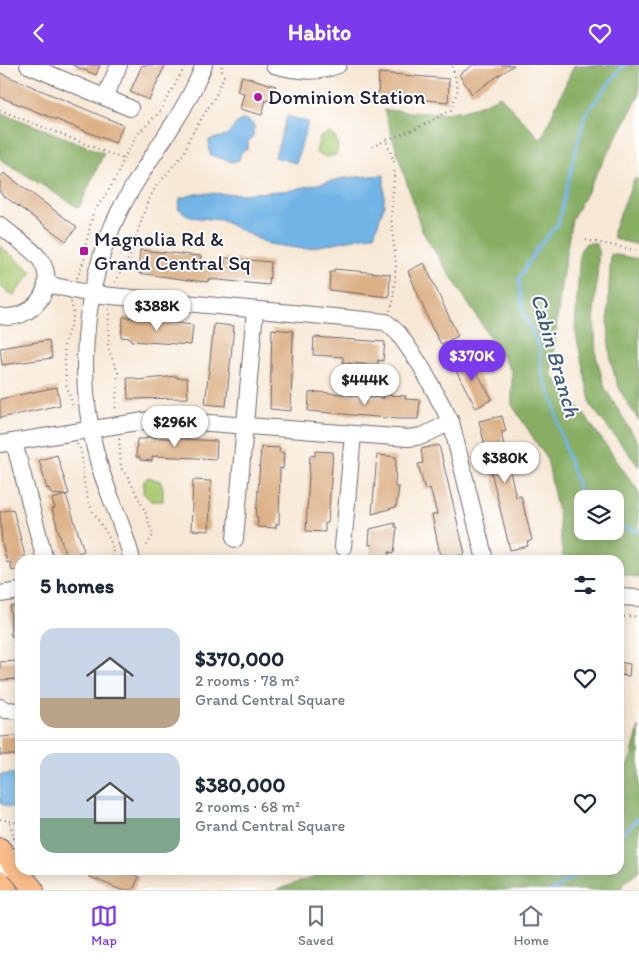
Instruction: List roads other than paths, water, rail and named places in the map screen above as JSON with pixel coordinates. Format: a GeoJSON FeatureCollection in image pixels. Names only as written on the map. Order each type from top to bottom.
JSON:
{"type":"FeatureCollection","features":[{"type":"Feature","properties":{"kind":"main road"},"geometry":{"type":"LineString","coordinates":[[21,875],[34,890]]}},
{"type":"Feature","properties":{"kind":"main road"},"geometry":{"type":"LineString","coordinates":[[0,881],[8,890]]}},
{"type":"Feature","properties":{"kind":"street"},"geometry":{"type":"LineString","coordinates":[[28,65],[130,108]]}},
{"type":"Feature","properties":{"kind":"street"},"geometry":{"type":"LineString","coordinates":[[105,97],[119,65]]}},
{"type":"Feature","properties":{"kind":"street"},"geometry":{"type":"LineString","coordinates":[[131,555],[122,525],[102,474],[91,428],[86,371],[87,327],[91,294],[104,250],[119,213],[145,167],[183,110],[204,65]]}},
{"type":"Feature","properties":{"kind":"street"},"geometry":{"type":"LineString","coordinates":[[274,65],[304,72],[326,70],[338,65]]}},
{"type":"Feature","properties":{"kind":"street"},"geometry":{"type":"LineString","coordinates":[[0,225],[39,258],[46,275],[46,285],[41,299],[29,312],[12,317],[0,316]]}},
{"type":"Feature","properties":{"kind":"street"},"geometry":{"type":"LineString","coordinates":[[46,285],[91,294],[386,322],[399,334],[421,366],[451,422],[484,555]]}},
{"type":"Feature","properties":{"kind":"street"},"geometry":{"type":"LineString","coordinates":[[235,539],[254,310]]}},
{"type":"Feature","properties":{"kind":"street"},"geometry":{"type":"LineString","coordinates":[[43,555],[7,443],[156,419],[408,439],[422,436],[451,422]]}},
{"type":"Feature","properties":{"kind":"street"},"geometry":{"type":"LineString","coordinates":[[343,547],[353,435]]}},
{"type":"Feature","properties":{"kind":"street"},"geometry":{"type":"LineString","coordinates":[[0,594],[15,592]]}},
{"type":"Feature","properties":{"kind":"street"},"geometry":{"type":"LineString","coordinates":[[624,597],[639,598]]}},
{"type":"Feature","properties":{"kind":"street"},"geometry":{"type":"LineString","coordinates":[[0,707],[15,711]]}},
{"type":"Feature","properties":{"kind":"water"},"geometry":{"type":"Polygon","coordinates":[[[287,116],[308,122],[296,163],[275,157],[287,116]]]}},
{"type":"Feature","properties":{"kind":"water"},"geometry":{"type":"Polygon","coordinates":[[[247,120],[254,125],[253,136],[248,142],[248,149],[241,152],[239,160],[233,162],[210,155],[209,140],[228,135],[237,123],[247,120]]]}},
{"type":"Feature","properties":{"kind":"water"},"geometry":{"type":"Polygon","coordinates":[[[384,175],[384,206],[374,235],[304,249],[268,244],[221,220],[190,217],[178,208],[180,198],[200,193],[243,194],[292,190],[344,178],[384,175]]]}},
{"type":"Feature","properties":{"kind":"water"},"geometry":{"type":"Polygon","coordinates":[[[15,774],[15,807],[1,804],[0,775],[15,774]]]}},
{"type":"Feature","properties":{"kind":"waterway","name":"Cabin Branch"},"geometry":{"type":"LineString","coordinates":[[579,490],[560,431],[554,403],[541,371],[539,346],[523,313],[519,279],[537,248],[558,224],[585,114],[622,67],[626,65]]}},
{"type":"Feature","properties":{"kind":"waterway","name":"Cabin Branch"},"geometry":{"type":"LineString","coordinates":[[624,528],[639,531]]}},
{"type":"Feature","properties":{"kind":"waterway","name":"Cabin Branch"},"geometry":{"type":"LineString","coordinates":[[624,833],[639,817]]}},
{"type":"Feature","properties":{"kind":"waterway","name":"Cabin Branch"},"geometry":{"type":"LineString","coordinates":[[553,890],[577,875]]}},
{"type":"Feature","properties":{"kind":"place","name":"Dominion Station"},"geometry":{"type":"Point","coordinates":[258,97]}},
{"type":"Feature","properties":{"kind":"place","name":"Magnolia Rd & Grand Central Sq"},"geometry":{"type":"Point","coordinates":[84,251]}}]}
